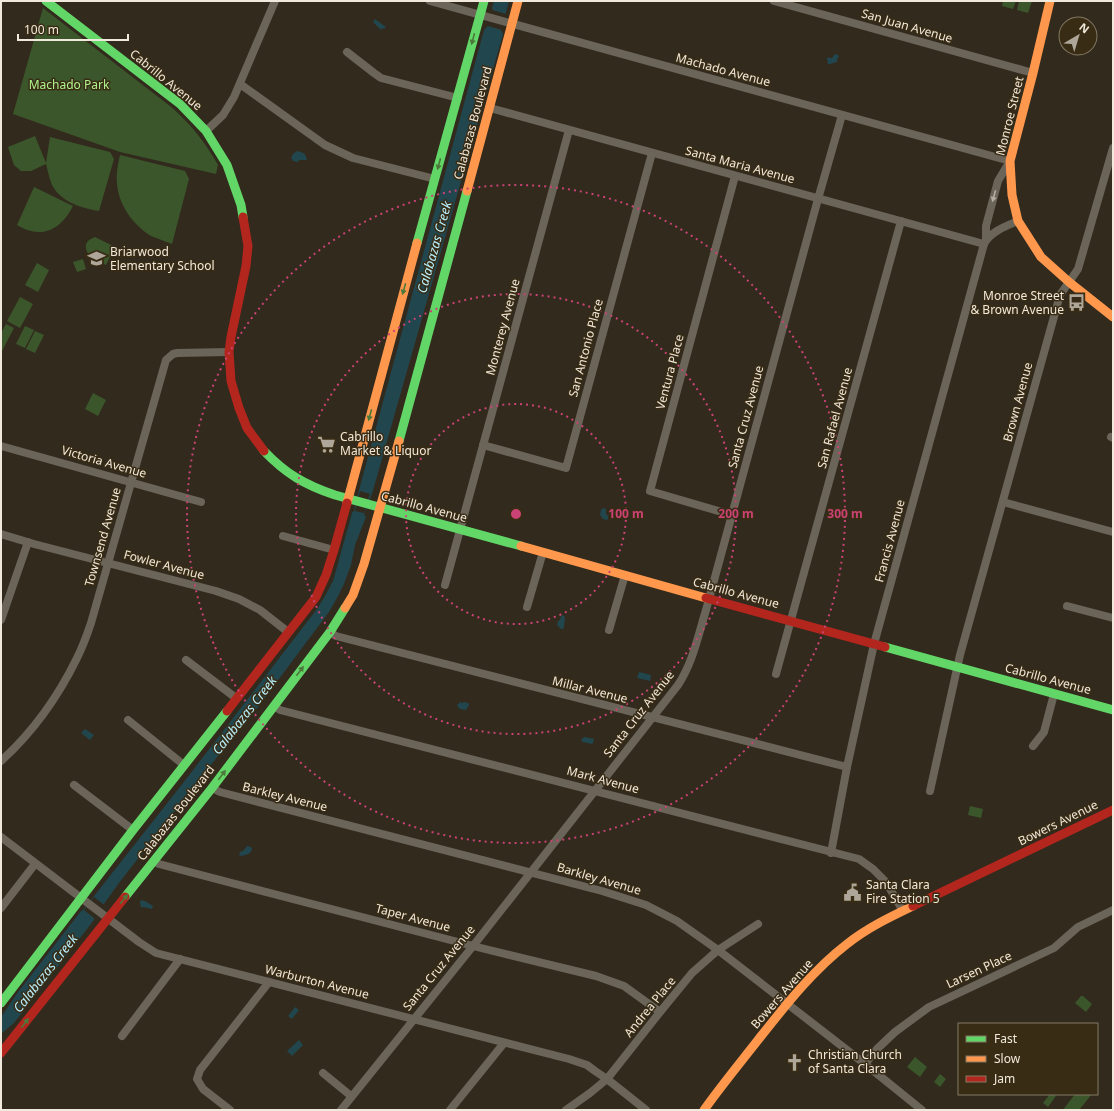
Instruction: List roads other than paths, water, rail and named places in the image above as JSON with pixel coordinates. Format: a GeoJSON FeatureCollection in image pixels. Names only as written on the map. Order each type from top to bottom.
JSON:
{"type":"FeatureCollection","features":[{"type":"Feature","properties":{"kind":"street","name":"Cabrillo Avenue"},"geometry":{"type":"LineString","coordinates":[[46,1],[180,104],[206,131],[227,165],[241,205],[248,246],[246,266],[231,336],[229,352],[231,381],[247,428],[260,446],[274,461],[291,475],[318,489],[367,504],[1113,710]]}},
{"type":"Feature","properties":{"kind":"street"},"geometry":{"type":"LineString","coordinates":[[206,131],[223,115],[231,104],[275,1]]}},
{"type":"Feature","properties":{"kind":"street","name":"Machado Avenue"},"geometry":{"type":"LineString","coordinates":[[430,1],[1010,161]]}},
{"type":"Feature","properties":{"kind":"street","name":"Calabazas Boulevard"},"geometry":{"type":"LineString","coordinates":[[1,1003],[132,830],[316,597],[326,575],[334,550],[484,1]]}},
{"type":"Feature","properties":{"kind":"street","name":"Calabazas Boulevard"},"geometry":{"type":"LineString","coordinates":[[1,1053],[212,788],[330,632],[353,595],[381,508],[490,108],[508,23],[518,1]]}},
{"type":"Feature","properties":{"kind":"street","name":"San Juan Avenue"},"geometry":{"type":"LineString","coordinates":[[774,1],[1034,73]]}},
{"type":"Feature","properties":{"kind":"street","name":"Monroe Street"},"geometry":{"type":"LineString","coordinates":[[1050,1],[1034,73],[1010,161],[1012,195],[1018,221],[1041,257],[1069,282],[1113,317]]}},
{"type":"Feature","properties":{"kind":"street"},"geometry":{"type":"LineString","coordinates":[[347,52],[381,78],[458,98]]}},
{"type":"Feature","properties":{"kind":"street"},"geometry":{"type":"LineString","coordinates":[[240,84],[325,145],[353,158],[435,179]]}},
{"type":"Feature","properties":{"kind":"street","name":"Santa Maria Avenue"},"geometry":{"type":"LineString","coordinates":[[490,108],[818,199],[985,242]]}},
{"type":"Feature","properties":{"kind":"street","name":"Santa Cruz Avenue"},"geometry":{"type":"LineString","coordinates":[[341,1110],[652,718],[685,674],[690,664],[709,598],[842,115]]}},
{"type":"Feature","properties":{"kind":"street","name":"Monterey Avenue"},"geometry":{"type":"LineString","coordinates":[[445,585],[570,130]]}},
{"type":"Feature","properties":{"kind":"street","name":"Brown Avenue"},"geometry":{"type":"LineString","coordinates":[[930,791],[960,655],[1060,295],[1078,270],[1113,148]]}},
{"type":"Feature","properties":{"kind":"street","name":"San Antonio Place"},"geometry":{"type":"LineString","coordinates":[[483,445],[566,468],[652,153]]}},
{"type":"Feature","properties":{"kind":"street","name":"Francis Avenue"},"geometry":{"type":"LineString","coordinates":[[831,853],[847,767],[874,644],[985,242],[986,226],[998,181],[1010,161]]}},
{"type":"Feature","properties":{"kind":"street","name":"Ventura Place"},"geometry":{"type":"LineString","coordinates":[[732,515],[650,491],[735,176]]}},
{"type":"Feature","properties":{"kind":"street","name":"San Rafael Avenue"},"geometry":{"type":"LineString","coordinates":[[776,674],[901,221]]}},
{"type":"Feature","properties":{"kind":"street"},"geometry":{"type":"LineString","coordinates":[[985,242],[994,233],[1018,221]]}},
{"type":"Feature","properties":{"kind":"street","name":"Townsend Avenue"},"geometry":{"type":"LineString","coordinates":[[1,761],[17,747],[40,720],[62,687],[78,656],[91,623],[109,563],[166,360],[173,354],[177,353],[229,352]]}},
{"type":"Feature","properties":{"kind":"street","name":"Victoria Avenue"},"geometry":{"type":"LineString","coordinates":[[1,446],[201,502]]}},
{"type":"Feature","properties":{"kind":"street"},"geometry":{"type":"LineString","coordinates":[[1003,502],[1113,532]]}},
{"type":"Feature","properties":{"kind":"street","name":"Fowler Avenue"},"geometry":{"type":"LineString","coordinates":[[1,534],[216,591],[239,599],[260,610],[288,632]]}},
{"type":"Feature","properties":{"kind":"street"},"geometry":{"type":"LineString","coordinates":[[284,536],[334,550]]}},
{"type":"Feature","properties":{"kind":"street"},"geometry":{"type":"LineString","coordinates":[[1,620],[28,542]]}},
{"type":"Feature","properties":{"kind":"street"},"geometry":{"type":"LineString","coordinates":[[527,607],[543,552]]}},
{"type":"Feature","properties":{"kind":"street"},"geometry":{"type":"LineString","coordinates":[[609,630],[625,575]]}},
{"type":"Feature","properties":{"kind":"street"},"geometry":{"type":"LineString","coordinates":[[1067,606],[1113,618]]}},
{"type":"Feature","properties":{"kind":"street","name":"Millar Avenue"},"geometry":{"type":"LineString","coordinates":[[330,632],[336,636],[847,767]]}},
{"type":"Feature","properties":{"kind":"street"},"geometry":{"type":"LineString","coordinates":[[186,660],[236,698]]}},
{"type":"Feature","properties":{"kind":"street"},"geometry":{"type":"LineString","coordinates":[[1033,746],[1044,732],[1054,694]]}},
{"type":"Feature","properties":{"kind":"street","name":"Mark Avenue"},"geometry":{"type":"LineString","coordinates":[[274,706],[280,710],[859,859],[873,869],[886,882],[903,911]]}},
{"type":"Feature","properties":{"kind":"street"},"geometry":{"type":"LineString","coordinates":[[128,720],[184,765]]}},
{"type":"Feature","properties":{"kind":"street"},"geometry":{"type":"LineString","coordinates":[[74,785],[132,830]]}},
{"type":"Feature","properties":{"kind":"street","name":"Barkley Avenue"},"geometry":{"type":"LineString","coordinates":[[212,788],[220,792],[602,891],[646,905],[677,921],[718,950],[922,1110]]}},
{"type":"Feature","properties":{"kind":"street","name":"Bowers Avenue"},"geometry":{"type":"LineString","coordinates":[[704,1110],[787,1004],[814,973],[849,941],[867,929],[903,911],[1113,810]]}},
{"type":"Feature","properties":{"kind":"street","name":"Warburton Avenue"},"geometry":{"type":"LineString","coordinates":[[1,838],[108,919],[156,953],[569,1059],[587,1065],[646,1110]]}},
{"type":"Feature","properties":{"kind":"street","name":"Taper Avenue"},"geometry":{"type":"LineString","coordinates":[[154,861],[159,864],[472,946],[596,976],[624,986],[660,1012]]}},
{"type":"Feature","properties":{"kind":"street"},"geometry":{"type":"LineString","coordinates":[[1,908],[35,864]]}},
{"type":"Feature","properties":{"kind":"street","name":"Larsen Place"},"geometry":{"type":"LineString","coordinates":[[865,1064],[877,1049],[895,1032],[928,1007],[1054,948],[1078,927],[1113,910]]}},
{"type":"Feature","properties":{"kind":"street","name":"Andrea Place"},"geometry":{"type":"LineString","coordinates":[[566,1110],[607,1079],[692,973],[718,950],[758,924]]}},
{"type":"Feature","properties":{"kind":"street"},"geometry":{"type":"LineString","coordinates":[[122,1036],[180,959]]}},
{"type":"Feature","properties":{"kind":"street"},"geometry":{"type":"LineString","coordinates":[[230,1110],[202,1088],[197,1079],[200,1070],[269,982]]}},
{"type":"Feature","properties":{"kind":"street"},"geometry":{"type":"LineString","coordinates":[[1,1036],[9,1043]]}},
{"type":"Feature","properties":{"kind":"street"},"geometry":{"type":"LineString","coordinates":[[450,1110],[504,1043]]}},
{"type":"Feature","properties":{"kind":"street"},"geometry":{"type":"LineString","coordinates":[[323,1073],[351,1096]]}},
{"type":"Feature","properties":{"kind":"water","name":"Calabazas Creek"},"geometry":{"type":"Polygon","coordinates":[[[494,1],[509,1],[501,30],[503,34],[372,494],[364,514],[366,517],[355,545],[351,565],[344,584],[329,612],[255,711],[221,752],[119,883],[94,920],[14,1023],[1,1034],[1,1017],[18,992],[183,783],[317,609],[333,581],[352,513],[354,511],[484,30],[488,26],[493,11],[492,8],[494,1]]]}},
{"type":"Feature","properties":{"kind":"water"},"geometry":{"type":"Polygon","coordinates":[[[375,19],[386,27],[381,30],[373,22],[375,19]]]}},
{"type":"Feature","properties":{"kind":"water"},"geometry":{"type":"Polygon","coordinates":[[[835,54],[839,56],[837,62],[828,64],[827,58],[832,58],[835,54]]]}},
{"type":"Feature","properties":{"kind":"water"},"geometry":{"type":"Polygon","coordinates":[[[297,151],[305,154],[307,160],[299,160],[298,162],[293,161],[291,158],[297,151]]]}},
{"type":"Feature","properties":{"kind":"water"},"geometry":{"type":"Polygon","coordinates":[[[603,508],[606,509],[606,514],[608,516],[607,520],[603,519],[600,515],[603,508]]]}},
{"type":"Feature","properties":{"kind":"water"},"geometry":{"type":"Polygon","coordinates":[[[563,615],[565,617],[564,627],[561,629],[557,625],[561,616],[563,615]]]}},
{"type":"Feature","properties":{"kind":"water"},"geometry":{"type":"Polygon","coordinates":[[[639,672],[651,675],[650,681],[637,678],[639,672]]]}},
{"type":"Feature","properties":{"kind":"water"},"geometry":{"type":"Polygon","coordinates":[[[460,702],[468,703],[469,705],[466,710],[459,708],[457,705],[460,702]]]}},
{"type":"Feature","properties":{"kind":"water"},"geometry":{"type":"Polygon","coordinates":[[[85,729],[94,735],[90,740],[81,733],[85,729]]]}},
{"type":"Feature","properties":{"kind":"water"},"geometry":{"type":"Polygon","coordinates":[[[584,737],[594,739],[593,743],[583,742],[581,740],[584,737]]]}},
{"type":"Feature","properties":{"kind":"water"},"geometry":{"type":"Polygon","coordinates":[[[247,846],[251,847],[251,852],[241,856],[239,855],[240,852],[247,846]]]}},
{"type":"Feature","properties":{"kind":"water"},"geometry":{"type":"Polygon","coordinates":[[[141,900],[153,906],[152,909],[141,908],[141,900]]]}},
{"type":"Feature","properties":{"kind":"water"},"geometry":{"type":"Polygon","coordinates":[[[295,1007],[299,1010],[292,1019],[288,1016],[295,1007]]]}},
{"type":"Feature","properties":{"kind":"water"},"geometry":{"type":"Polygon","coordinates":[[[299,1040],[303,1045],[292,1056],[287,1051],[299,1040]]]}},
{"type":"Feature","properties":{"kind":"place","name":"Briarwood Elementary School"},"geometry":{"type":"Point","coordinates":[97,259]}},
{"type":"Feature","properties":{"kind":"place","name":"Monroe Street & Brown Avenue"},"geometry":{"type":"Point","coordinates":[1077,303]}},
{"type":"Feature","properties":{"kind":"place","name":"Cabrillo Market & Liquor"},"geometry":{"type":"Point","coordinates":[327,444]}},
{"type":"Feature","properties":{"kind":"place","name":"Santa Clara Fire Station 5"},"geometry":{"type":"Point","coordinates":[853,892]}},
{"type":"Feature","properties":{"kind":"place","name":"Christian Church of Santa Clara"},"geometry":{"type":"Point","coordinates":[795,1062]}},
{"type":"Feature","properties":{"kind":"park label","name":"Machado Park"},"geometry":{"type":"Point","coordinates":[69,85]}}]}
